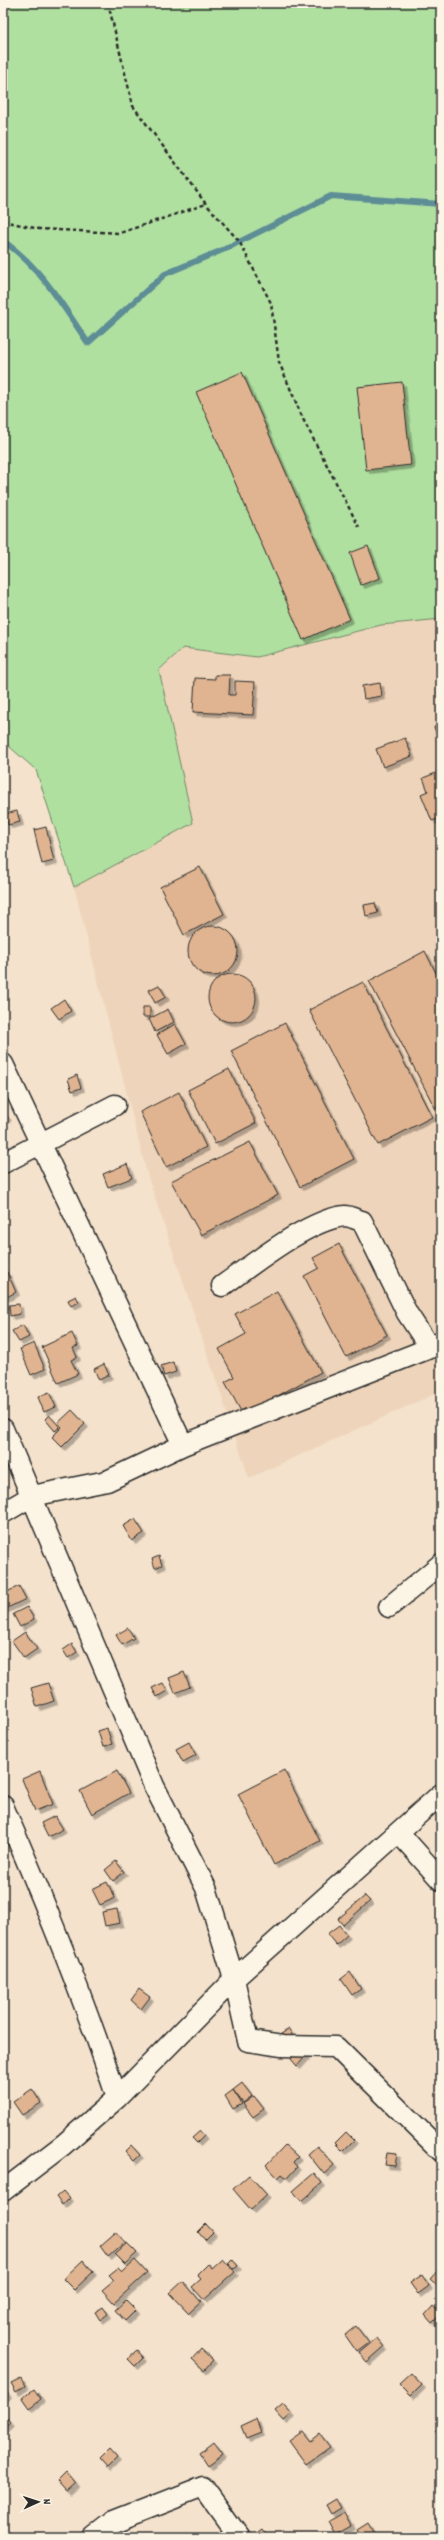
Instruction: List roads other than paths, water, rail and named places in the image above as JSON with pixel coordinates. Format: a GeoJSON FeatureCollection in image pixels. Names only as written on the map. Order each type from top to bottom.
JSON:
{"type":"FeatureCollection","features":[{"type":"Feature","properties":{"kind":"street"},"geometry":{"type":"LineString","coordinates":[[3,1064],[183,1445]]}},
{"type":"Feature","properties":{"kind":"street"},"geometry":{"type":"LineString","coordinates":[[3,1163],[115,1105]]}},
{"type":"Feature","properties":{"kind":"street"},"geometry":{"type":"LineString","coordinates":[[3,1512],[32,1496],[107,1481],[183,1445],[435,1345],[408,1313],[362,1221],[346,1216],[325,1220],[278,1247],[222,1286]]}},
{"type":"Feature","properties":{"kind":"street"},"geometry":{"type":"LineString","coordinates":[[3,1429],[154,1786],[206,1888],[234,1979],[248,2041],[282,2046],[336,2047],[441,2151]]}},
{"type":"Feature","properties":{"kind":"street"},"geometry":{"type":"LineString","coordinates":[[389,1607],[441,1564]]}},
{"type":"Feature","properties":{"kind":"street"},"geometry":{"type":"LineString","coordinates":[[3,2191],[63,2145],[117,2098],[234,1979],[441,1794]]}},
{"type":"Feature","properties":{"kind":"street"},"geometry":{"type":"LineString","coordinates":[[3,1806],[46,1904],[85,2002],[117,2098]]}},
{"type":"Feature","properties":{"kind":"street"},"geometry":{"type":"LineString","coordinates":[[399,1833],[441,1880]]}},
{"type":"Feature","properties":{"kind":"street"},"geometry":{"type":"LineString","coordinates":[[93,2537],[110,2523],[203,2487],[239,2537]]}},
{"type":"Feature","properties":{"kind":"waterway"},"geometry":{"type":"LineString","coordinates":[[3,241],[28,262],[40,275],[60,301],[88,343],[165,274],[225,249],[331,196],[441,204]]}}]}
